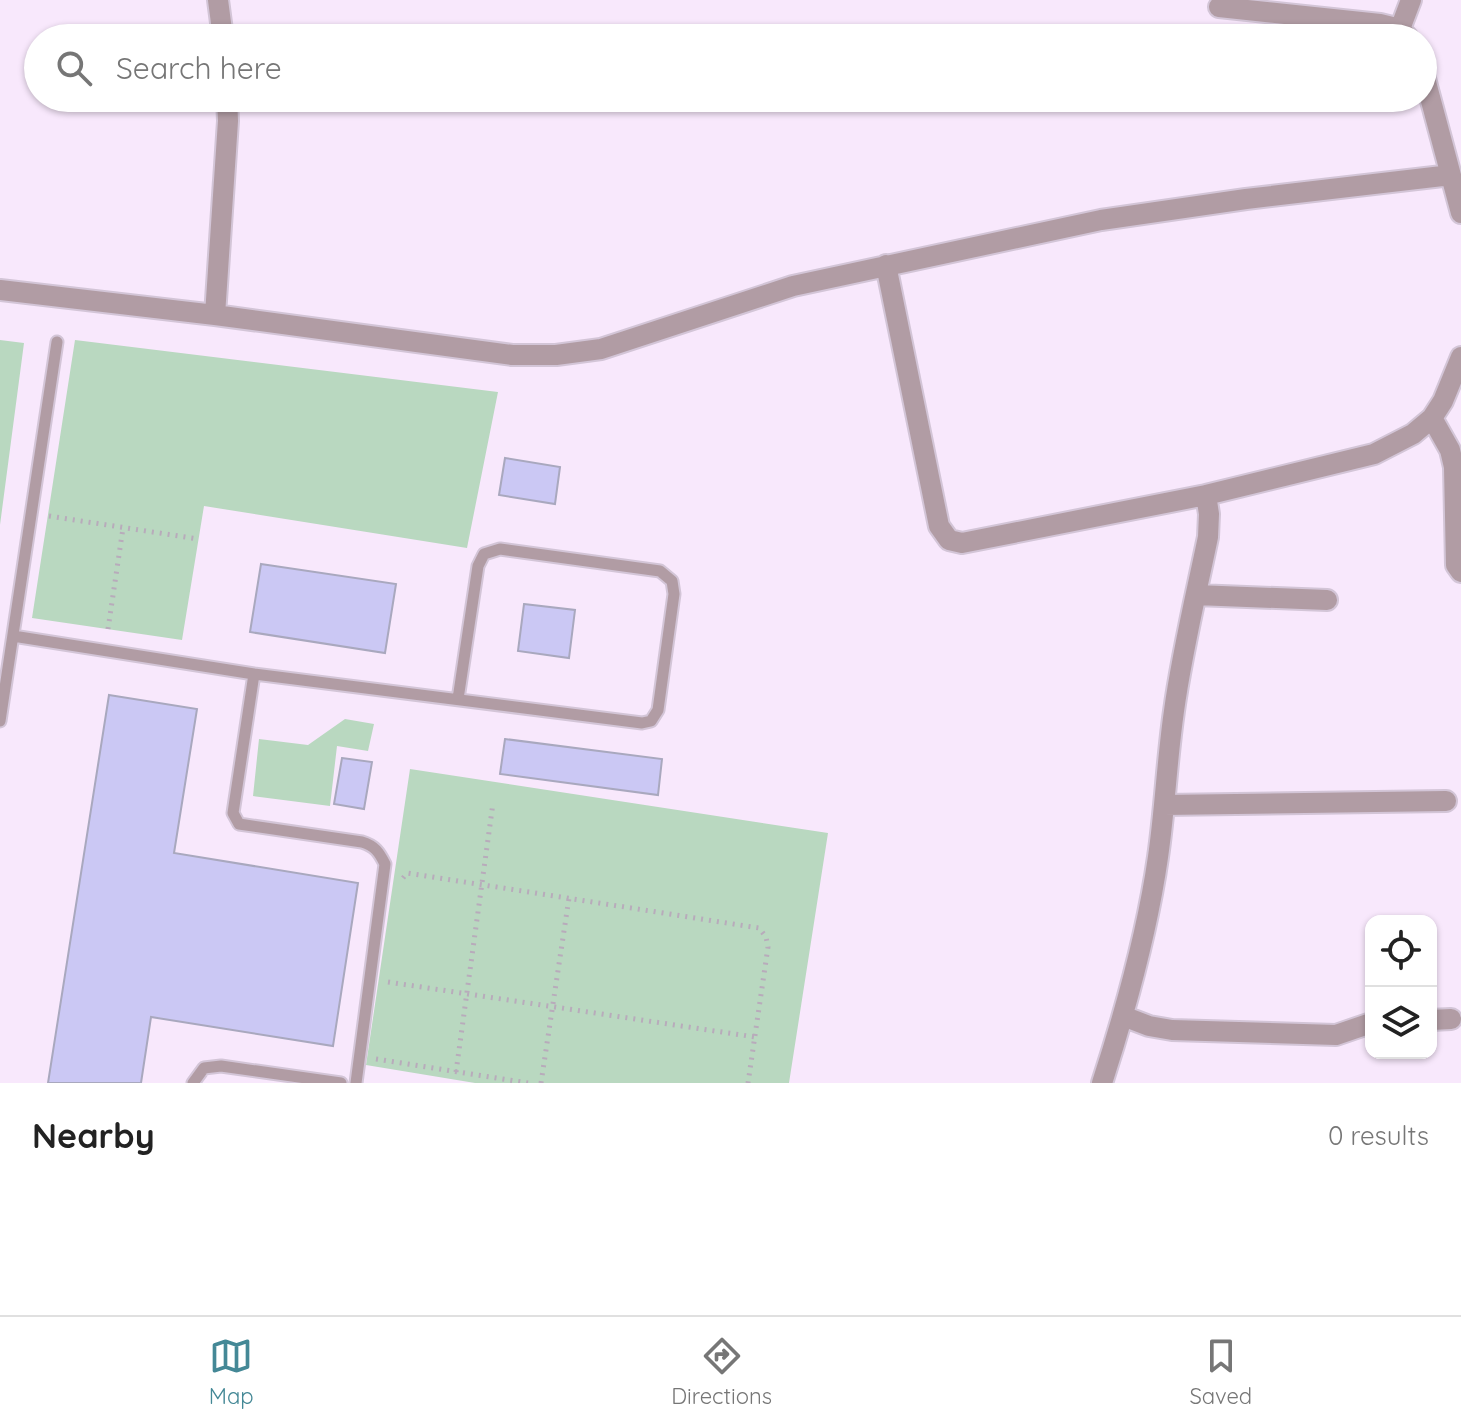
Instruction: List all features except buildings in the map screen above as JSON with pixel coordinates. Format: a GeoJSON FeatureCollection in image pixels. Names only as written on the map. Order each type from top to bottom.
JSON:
{"type":"FeatureCollection","features":[{"type":"Feature","properties":{"kind":"street"},"geometry":{"type":"LineString","coordinates":[[218,0],[221,24]]}},
{"type":"Feature","properties":{"kind":"street"},"geometry":{"type":"LineString","coordinates":[[1406,24],[1411,0]]}},
{"type":"Feature","properties":{"kind":"street"},"geometry":{"type":"LineString","coordinates":[[1219,7],[1380,24]]}},
{"type":"Feature","properties":{"kind":"street"},"geometry":{"type":"LineString","coordinates":[[215,315],[227,112]]}},
{"type":"Feature","properties":{"kind":"street"},"geometry":{"type":"LineString","coordinates":[[1434,112],[1461,213]]}},
{"type":"Feature","properties":{"kind":"street"},"geometry":{"type":"LineString","coordinates":[[0,290],[512,355],[556,355],[601,349],[793,286],[1101,220],[1451,175]]}},
{"type":"Feature","properties":{"kind":"street"},"geometry":{"type":"LineString","coordinates":[[886,265],[939,526],[949,540],[962,543],[1206,495],[1374,454],[1413,434],[1432,418],[1443,401],[1461,357]]}},
{"type":"Feature","properties":{"kind":"street"},"geometry":{"type":"LineString","coordinates":[[1432,418],[1450,450],[1458,482],[1456,565],[1461,572]]}},
{"type":"Feature","properties":{"kind":"street"},"geometry":{"type":"LineString","coordinates":[[1102,1083],[1123,1016],[1158,858],[1173,714],[1208,537],[1206,495]]}},
{"type":"Feature","properties":{"kind":"street"},"geometry":{"type":"LineString","coordinates":[[1196,595],[1327,600]]}},
{"type":"Feature","properties":{"kind":"street"},"geometry":{"type":"LineString","coordinates":[[1164,805],[1446,801]]}},
{"type":"Feature","properties":{"kind":"street"},"geometry":{"type":"LineString","coordinates":[[1123,1016],[1149,1026],[1172,1030],[1336,1035],[1365,1025]]}},
{"type":"Feature","properties":{"kind":"lane"},"geometry":{"type":"LineString","coordinates":[[0,721],[57,342]]}},
{"type":"Feature","properties":{"kind":"lane"},"geometry":{"type":"LineString","coordinates":[[13,636],[254,674],[642,723],[651,721],[658,710],[674,594],[672,581],[660,571],[500,549],[484,554],[478,566],[458,699]]}},
{"type":"Feature","properties":{"kind":"lane"},"geometry":{"type":"LineString","coordinates":[[254,674],[233,813],[239,824],[362,842],[372,845],[385,864],[356,1083]]}},
{"type":"Feature","properties":{"kind":"lane"},"geometry":{"type":"LineString","coordinates":[[193,1083],[204,1068],[221,1066],[278,1078],[341,1083]]}},
{"type":"Feature","properties":{"kind":"path"},"geometry":{"type":"LineString","coordinates":[[48,516],[198,539]]}},
{"type":"Feature","properties":{"kind":"path"},"geometry":{"type":"LineString","coordinates":[[108,629],[123,528]]}},
{"type":"Feature","properties":{"kind":"path"},"geometry":{"type":"LineString","coordinates":[[456,1072],[493,803]]}},
{"type":"Feature","properties":{"kind":"path"},"geometry":{"type":"LineString","coordinates":[[403,878],[407,873],[759,928],[766,937],[768,947],[748,1083]]}},
{"type":"Feature","properties":{"kind":"path"},"geometry":{"type":"LineString","coordinates":[[541,1083],[569,898]]}},
{"type":"Feature","properties":{"kind":"path"},"geometry":{"type":"LineString","coordinates":[[387,982],[755,1037]]}},
{"type":"Feature","properties":{"kind":"path"},"geometry":{"type":"LineString","coordinates":[[367,1058],[528,1083]]}},
{"type":"Feature","properties":{"kind":"green space"},"geometry":{"type":"Polygon","coordinates":[[[0,340],[24,343],[0,525],[0,340]]]}},
{"type":"Feature","properties":{"kind":"green space"},"geometry":{"type":"Polygon","coordinates":[[[75,340],[498,392],[467,548],[204,506],[182,640],[32,618],[75,340]]]}},
{"type":"Feature","properties":{"kind":"green space"},"geometry":{"type":"Polygon","coordinates":[[[345,719],[374,724],[368,751],[337,746],[330,806],[253,796],[259,739],[308,745],[345,719]]]}},
{"type":"Feature","properties":{"kind":"green space"},"geometry":{"type":"Polygon","coordinates":[[[410,769],[828,833],[789,1083],[475,1083],[366,1065],[410,769]]]}}]}
